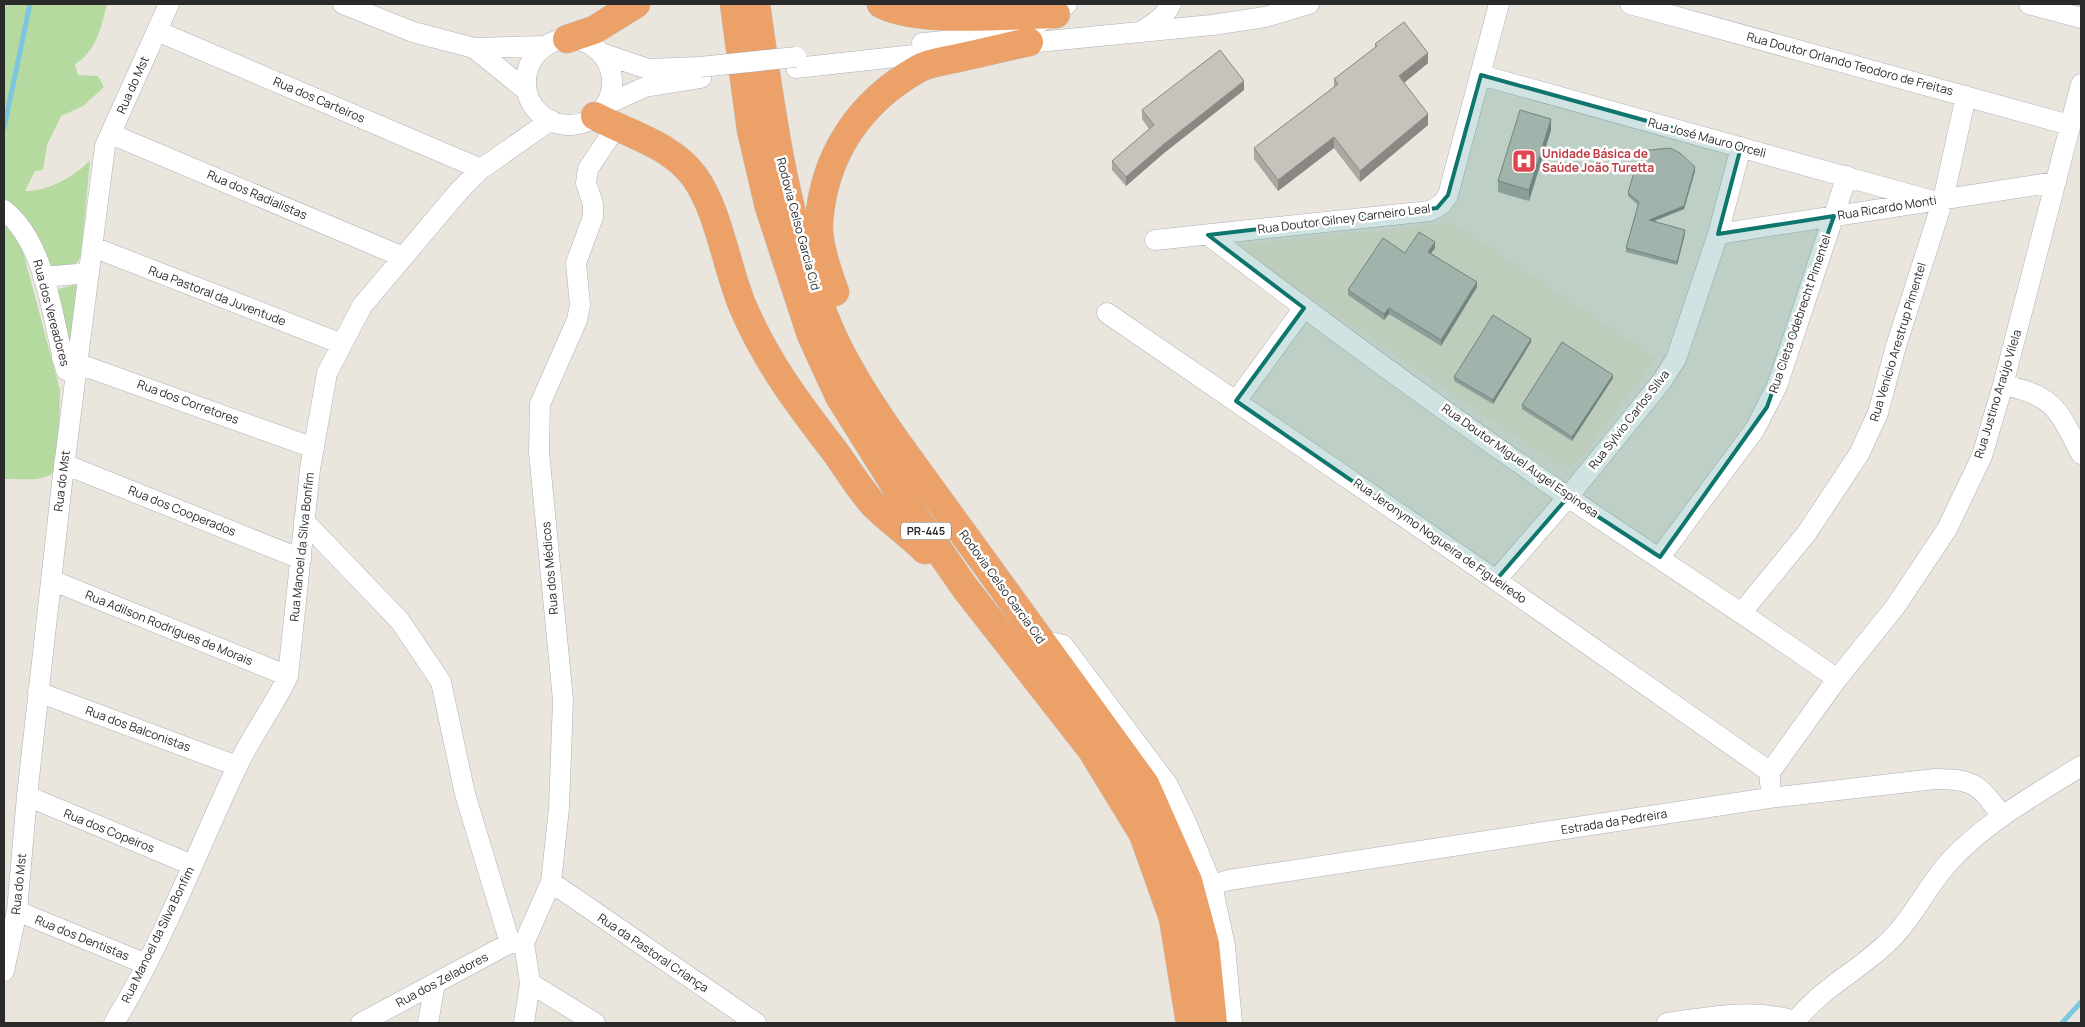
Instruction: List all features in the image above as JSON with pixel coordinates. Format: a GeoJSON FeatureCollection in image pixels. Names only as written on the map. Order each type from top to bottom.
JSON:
{"type":"FeatureCollection","features":[{"type":"Feature","properties":{"kind":"highway"},"geometry":{"type":"LineString","coordinates":[[556,43],[594,30],[636,4]]}},
{"type":"Feature","properties":{"kind":"highway","name":"Rodovia Celso Garcia Cid"},"geometry":{"type":"LineString","coordinates":[[734,4],[751,130],[769,208],[811,335],[838,396],[906,503],[965,588],[1092,750],[1143,834],[1173,918],[1190,1023]]}},
{"type":"Feature","properties":{"kind":"highway","name":"Rodovia Celso Garcia Cid"},"geometry":{"type":"LineString","coordinates":[[756,4],[774,126],[809,273],[831,330],[869,401],[896,441],[1145,784],[1188,881],[1205,944],[1213,1023]]}},
{"type":"Feature","properties":{"kind":"highway"},"geometry":{"type":"LineString","coordinates":[[881,4],[894,10],[926,16],[1061,9]]}},
{"type":"Feature","properties":{"kind":"highway"},"geometry":{"type":"LineString","coordinates":[[896,441],[827,270],[818,223],[838,146],[854,122],[882,94],[919,68],[1029,42]]}},
{"type":"Feature","properties":{"kind":"highway"},"geometry":{"type":"LineString","coordinates":[[605,116],[676,158],[694,176],[705,195],[743,306],[764,350],[791,396],[874,504],[965,588]]}},
{"type":"Feature","properties":{"kind":"street","name":"Rua do Mst"},"geometry":{"type":"LineString","coordinates":[[4,971],[17,911],[38,692],[73,396],[70,361],[90,274],[105,146],[169,4]]}},
{"type":"Feature","properties":{"kind":"street"},"geometry":{"type":"LineString","coordinates":[[343,4],[413,32],[474,48],[586,42],[601,53],[648,69],[700,72],[1140,32],[1265,17],[1309,4]]}},
{"type":"Feature","properties":{"kind":"street"},"geometry":{"type":"LineString","coordinates":[[1140,32],[1158,21],[1168,12],[1171,4]]}},
{"type":"Feature","properties":{"kind":"street","name":"Rua Doutor Gilney Carneiro Leal"},"geometry":{"type":"LineString","coordinates":[[1155,240],[1430,211],[1436,208],[1448,195],[1500,4]]}},
{"type":"Feature","properties":{"kind":"street","name":"Rua Doutor Orlando Teodoro de Freitas"},"geometry":{"type":"LineString","coordinates":[[1630,4],[2070,124]]}},
{"type":"Feature","properties":{"kind":"street"},"geometry":{"type":"LineString","coordinates":[[2029,4],[2081,18]]}},
{"type":"Feature","properties":{"kind":"street"},"geometry":{"type":"LineString","coordinates":[[796,62],[1014,31],[1035,25],[1061,9]]}},
{"type":"Feature","properties":{"kind":"street","name":"Rua dos Carteiros"},"geometry":{"type":"LineString","coordinates":[[157,31],[481,169]]}},
{"type":"Feature","properties":{"kind":"street"},"geometry":{"type":"LineString","coordinates":[[556,43],[535,55],[529,66],[526,79],[527,91],[535,107],[551,120],[571,124],[605,116],[645,87],[700,72]]}},
{"type":"Feature","properties":{"kind":"street"},"geometry":{"type":"LineString","coordinates":[[474,48],[527,91]]}},
{"type":"Feature","properties":{"kind":"street"},"geometry":{"type":"LineString","coordinates":[[601,53],[611,73],[610,95],[605,116]]}},
{"type":"Feature","properties":{"kind":"street","name":"Rua José Mauro Orceli"},"geometry":{"type":"LineString","coordinates":[[1481,75],[1938,200]]}},
{"type":"Feature","properties":{"kind":"street","name":"Rua Justino Araújo Vilela"},"geometry":{"type":"LineString","coordinates":[[1770,772],[1837,679],[1895,607],[1947,529],[1982,456],[2003,385],[2081,84]]}},
{"type":"Feature","properties":{"kind":"street","name":"Rua Venício Arestrup Pimentel"},"geometry":{"type":"LineString","coordinates":[[1742,612],[1806,534],[1859,454],[1878,413],[1966,96]]}},
{"type":"Feature","properties":{"kind":"street","name":"Rua dos Médicos"},"geometry":{"type":"LineString","coordinates":[[517,943],[551,882],[559,808],[562,700],[539,452],[540,404],[577,320],[580,305],[576,263],[593,217],[593,204],[586,183],[588,169],[605,116]]}},
{"type":"Feature","properties":{"kind":"street","name":"Rua Manoel da Silva Bonfim"},"geometry":{"type":"LineString","coordinates":[[114,1023],[136,988],[237,766],[278,697],[288,676],[304,522],[327,373],[362,306],[403,257],[481,169],[551,120]]}},
{"type":"Feature","properties":{"kind":"street","name":"Rua dos Radialistas"},"geometry":{"type":"LineString","coordinates":[[111,134],[403,257]]}},
{"type":"Feature","properties":{"kind":"street","name":"Rua Sylvio Carlos Silva"},"geometry":{"type":"LineString","coordinates":[[1496,580],[1568,497],[1662,381],[1676,359],[1718,234],[1741,147]]}},
{"type":"Feature","properties":{"kind":"street","name":"Rua Cleta Odebrecht Pimentel"},"geometry":{"type":"LineString","coordinates":[[1660,557],[1755,429],[1767,407],[1792,344],[1847,176]]}},
{"type":"Feature","properties":{"kind":"street","name":"Rua Ricardo Monti"},"geometry":{"type":"LineString","coordinates":[[1718,234],[2056,182]]}},
{"type":"Feature","properties":{"kind":"street","name":"Rua dos Vereadores"},"geometry":{"type":"LineString","coordinates":[[4,210],[27,237],[43,277],[70,361]]}},
{"type":"Feature","properties":{"kind":"street","name":"Rua Doutor Miguel Augel Espinosa"},"geometry":{"type":"LineString","coordinates":[[1208,235],[1304,308],[1568,497],[1742,612],[1837,679]]}},
{"type":"Feature","properties":{"kind":"street","name":"Rua Pastoral da Juventude"},"geometry":{"type":"LineString","coordinates":[[92,248],[342,344]]}},
{"type":"Feature","properties":{"kind":"street"},"geometry":{"type":"LineString","coordinates":[[43,277],[90,274]]}},
{"type":"Feature","properties":{"kind":"street"},"geometry":{"type":"LineString","coordinates":[[1236,401],[1304,308]]}},
{"type":"Feature","properties":{"kind":"street","name":"Rua Jeronymo Nogueira de Figueiredo"},"geometry":{"type":"LineString","coordinates":[[1107,314],[1496,580],[1770,772]]}},
{"type":"Feature","properties":{"kind":"street","name":"Rua dos Corretores"},"geometry":{"type":"LineString","coordinates":[[70,361],[314,448]]}},
{"type":"Feature","properties":{"kind":"street"},"geometry":{"type":"LineString","coordinates":[[2003,385],[2037,396],[2058,410],[2081,454]]}},
{"type":"Feature","properties":{"kind":"street","name":"Rua dos Cooperados"},"geometry":{"type":"LineString","coordinates":[[64,464],[301,559]]}},
{"type":"Feature","properties":{"kind":"street"},"geometry":{"type":"LineString","coordinates":[[304,522],[400,621],[441,682],[465,794],[530,984],[524,1023]]}},
{"type":"Feature","properties":{"kind":"street","name":"Rua Adilson Rodrigues de Morais"},"geometry":{"type":"LineString","coordinates":[[51,580],[288,676]]}},
{"type":"Feature","properties":{"kind":"street"},"geometry":{"type":"LineString","coordinates":[[1041,640],[1063,645],[1168,786],[1212,885],[1225,946],[1232,1023]]}},
{"type":"Feature","properties":{"kind":"street","name":"Rua dos Balconistas"},"geometry":{"type":"LineString","coordinates":[[38,692],[237,766]]}},
{"type":"Feature","properties":{"kind":"street"},"geometry":{"type":"LineString","coordinates":[[1667,1023],[1752,1013],[1794,1022],[1823,992],[1887,944],[1948,863],[1983,830],[2081,766]]}},
{"type":"Feature","properties":{"kind":"street"},"geometry":{"type":"LineString","coordinates":[[1769,798],[1770,772]]}},
{"type":"Feature","properties":{"kind":"street","name":"Estrada da Pedreira"},"geometry":{"type":"LineString","coordinates":[[1212,885],[1230,880],[1769,798],[1935,779],[1962,779],[1984,792],[2002,816]]}},
{"type":"Feature","properties":{"kind":"street","name":"Rua dos Copeiros"},"geometry":{"type":"LineString","coordinates":[[27,796],[192,865]]}},
{"type":"Feature","properties":{"kind":"street","name":"Rua da Pastoral Criança"},"geometry":{"type":"LineString","coordinates":[[551,882],[756,1023]]}},
{"type":"Feature","properties":{"kind":"street","name":"Rua dos Dentistas"},"geometry":{"type":"LineString","coordinates":[[17,911],[146,964]]}},
{"type":"Feature","properties":{"kind":"street","name":"Rua dos Zeladores"},"geometry":{"type":"LineString","coordinates":[[361,1023],[391,1017],[435,983],[517,943]]}},
{"type":"Feature","properties":{"kind":"street"},"geometry":{"type":"LineString","coordinates":[[428,1023],[435,983]]}},
{"type":"Feature","properties":{"kind":"street"},"geometry":{"type":"LineString","coordinates":[[530,984],[595,1023]]}},
{"type":"Feature","properties":{"kind":"highlighted area"},"geometry":{"type":"Polygon","coordinates":[[[1481,75],[1741,147],[1718,234],[1834,216],[1767,407],[1660,557],[1568,497],[1496,580],[1236,401],[1304,308],[1208,235],[1437,208],[1448,195],[1481,75]]]}},
{"type":"Feature","properties":{"kind":"shaded area"},"geometry":{"type":"Polygon","coordinates":[[[1452,223],[1656,358],[1576,464],[1560,466],[1251,257],[1246,251],[1246,247],[1250,244],[1452,223]]]}},
{"type":"Feature","properties":{"kind":"green space"},"geometry":{"type":"Polygon","coordinates":[[[4,4],[107,4],[97,38],[88,52],[75,64],[78,75],[98,76],[104,87],[83,106],[61,116],[47,145],[43,170],[35,171],[25,191],[34,191],[52,186],[77,172],[90,160],[81,257],[76,264],[50,267],[14,207],[4,199],[4,4]]]}},
{"type":"Feature","properties":{"kind":"green space"},"geometry":{"type":"Polygon","coordinates":[[[4,223],[22,248],[60,390],[58,468],[53,473],[41,478],[4,479],[4,223]]]}},
{"type":"Feature","properties":{"kind":"green space"},"geometry":{"type":"Polygon","coordinates":[[[74,285],[77,287],[71,348],[54,290],[74,285]]]}},
{"type":"Feature","properties":{"kind":"building"},"geometry":{"type":"Polygon","coordinates":[[[1404,22],[1428,53],[1399,76],[1428,114],[1360,171],[1334,137],[1278,180],[1254,148],[1338,84],[1334,79],[1377,46],[1375,44],[1404,22]]]}},
{"type":"Feature","properties":{"kind":"building"},"geometry":{"type":"Polygon","coordinates":[[[1220,50],[1244,81],[1164,144],[1126,177],[1112,161],[1154,125],[1142,110],[1220,50]]]}},
{"type":"Feature","properties":{"kind":"building","name":"Unidade Básica de Saúde João Turetta"},"geometry":{"type":"Polygon","coordinates":[[[1520,110],[1551,119],[1529,190],[1498,181],[1520,110]]]}},
{"type":"Feature","properties":{"kind":"building"},"geometry":{"type":"Polygon","coordinates":[[[1670,148],[1680,153],[1695,167],[1684,206],[1649,220],[1685,230],[1677,262],[1626,248],[1639,202],[1628,193],[1640,151],[1670,148]]]}},
{"type":"Feature","properties":{"kind":"building"},"geometry":{"type":"Polygon","coordinates":[[[1419,232],[1435,242],[1428,252],[1477,282],[1441,340],[1389,308],[1384,314],[1348,290],[1383,238],[1405,253],[1419,232]]]}},
{"type":"Feature","properties":{"kind":"building"},"geometry":{"type":"Polygon","coordinates":[[[1493,315],[1531,339],[1493,400],[1454,377],[1493,315]]]}},
{"type":"Feature","properties":{"kind":"building"},"geometry":{"type":"Polygon","coordinates":[[[1562,342],[1613,375],[1572,437],[1522,405],[1562,342]]]}},
{"type":"Feature","properties":{"kind":"waterway"},"geometry":{"type":"LineString","coordinates":[[4,128],[30,4]]}},
{"type":"Feature","properties":{"kind":"waterway"},"geometry":{"type":"LineString","coordinates":[[2062,1023],[2081,1002]]}},
{"type":"Feature","properties":{"kind":"place","name":"Unidade Básica de Saúde João Turetta"},"geometry":{"type":"Point","coordinates":[1524,161]}}]}
